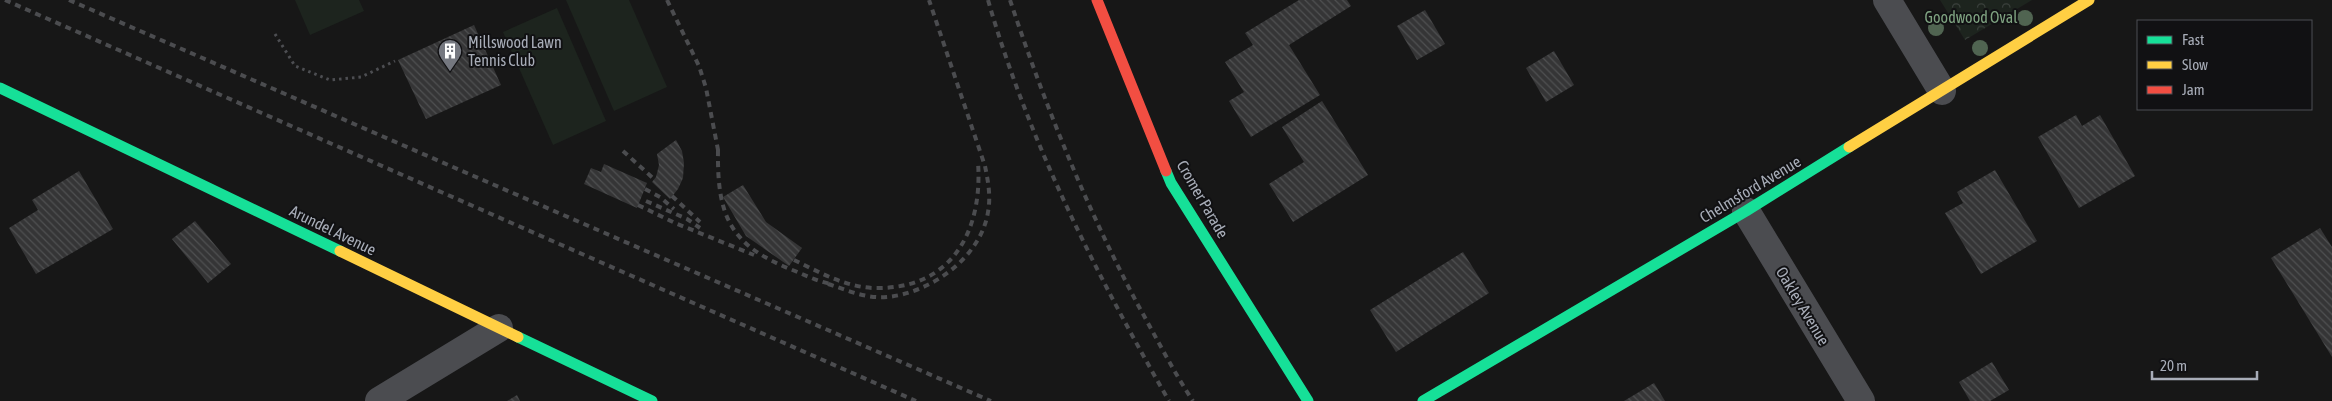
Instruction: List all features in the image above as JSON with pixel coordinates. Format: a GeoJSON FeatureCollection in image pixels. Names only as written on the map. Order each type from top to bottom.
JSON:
{"type":"FeatureCollection","features":[{"type":"Feature","properties":{"kind":"street","name":"Cromer Parade"},"geometry":{"type":"LineString","coordinates":[[1097,0],[1171,182],[1308,401]]}},
{"type":"Feature","properties":{"kind":"street"},"geometry":{"type":"LineString","coordinates":[[1887,0],[1942,91]]}},
{"type":"Feature","properties":{"kind":"street","name":"Chelmsford Avenue"},"geometry":{"type":"LineString","coordinates":[[1423,401],[1746,211],[2089,0]]}},
{"type":"Feature","properties":{"kind":"street","name":"Arundel Avenue"},"geometry":{"type":"LineString","coordinates":[[0,88],[652,401]]}},
{"type":"Feature","properties":{"kind":"street","name":"Oakley Avenue"},"geometry":{"type":"LineString","coordinates":[[1746,211],[1861,401]]}},
{"type":"Feature","properties":{"kind":"street"},"geometry":{"type":"LineString","coordinates":[[379,401],[499,328]]}},
{"type":"Feature","properties":{"kind":"path"},"geometry":{"type":"LineString","coordinates":[[275,34],[295,66],[330,80],[361,77],[395,61]]}},
{"type":"Feature","properties":{"kind":"green space"},"geometry":{"type":"Polygon","coordinates":[[[295,0],[359,0],[364,11],[310,35],[295,0]]]}},
{"type":"Feature","properties":{"kind":"green space"},"geometry":{"type":"Polygon","coordinates":[[[566,0],[629,0],[667,87],[614,111],[566,0]]]}},
{"type":"Feature","properties":{"kind":"green space","name":"Goodwood Oval"},"geometry":{"type":"Polygon","coordinates":[[[1940,0],[2032,0],[1965,40],[1940,0]]]}},
{"type":"Feature","properties":{"kind":"green space"},"geometry":{"type":"Polygon","coordinates":[[[557,8],[606,121],[553,145],[503,32],[557,8]]]}},
{"type":"Feature","properties":{"kind":"building"},"geometry":{"type":"Polygon","coordinates":[[[1299,0],[1347,0],[1351,6],[1289,45],[1320,95],[1251,137],[1229,101],[1244,92],[1225,62],[1253,45],[1245,33],[1299,0]]]}},
{"type":"Feature","properties":{"kind":"building"},"geometry":{"type":"Polygon","coordinates":[[[1425,10],[1445,44],[1417,60],[1397,26],[1425,10]]]}},
{"type":"Feature","properties":{"kind":"building","name":"Millswood Lawn Tennis Club"},"geometry":{"type":"Polygon","coordinates":[[[474,25],[501,85],[426,119],[398,60],[474,25]]]}},
{"type":"Feature","properties":{"kind":"building"},"geometry":{"type":"Polygon","coordinates":[[[1554,51],[1574,85],[1546,102],[1526,68],[1554,51]]]}},
{"type":"Feature","properties":{"kind":"building"},"geometry":{"type":"Polygon","coordinates":[[[1322,101],[1368,175],[1293,222],[1269,184],[1304,162],[1282,127],[1322,101]]]}},
{"type":"Feature","properties":{"kind":"building"},"geometry":{"type":"Polygon","coordinates":[[[2076,115],[2082,126],[2100,115],[2135,176],[2079,208],[2038,137],[2076,115]]]}},
{"type":"Feature","properties":{"kind":"building"},"geometry":{"type":"Polygon","coordinates":[[[676,140],[682,151],[684,163],[683,178],[678,189],[670,199],[652,182],[656,177],[659,165],[657,154],[676,140]]]}},
{"type":"Feature","properties":{"kind":"building"},"geometry":{"type":"Polygon","coordinates":[[[604,164],[647,183],[637,208],[584,184],[591,168],[601,172],[604,164]]]}},
{"type":"Feature","properties":{"kind":"building"},"geometry":{"type":"Polygon","coordinates":[[[1995,170],[2037,241],[1981,274],[1945,213],[1963,203],[1957,192],[1995,170]]]}},
{"type":"Feature","properties":{"kind":"building"},"geometry":{"type":"Polygon","coordinates":[[[79,171],[113,229],[36,274],[9,228],[38,210],[32,200],[79,171]]]}},
{"type":"Feature","properties":{"kind":"building"},"geometry":{"type":"Polygon","coordinates":[[[743,185],[766,222],[802,248],[789,266],[746,236],[723,197],[743,185]]]}},
{"type":"Feature","properties":{"kind":"building"},"geometry":{"type":"Polygon","coordinates":[[[195,221],[231,264],[208,283],[172,239],[195,221]]]}},
{"type":"Feature","properties":{"kind":"building"},"geometry":{"type":"Polygon","coordinates":[[[2320,228],[2332,247],[2332,357],[2271,258],[2320,228]]]}},
{"type":"Feature","properties":{"kind":"building"},"geometry":{"type":"Polygon","coordinates":[[[1463,252],[1489,293],[1396,352],[1370,310],[1463,252]]]}},
{"type":"Feature","properties":{"kind":"building"},"geometry":{"type":"Polygon","coordinates":[[[1992,362],[2009,390],[1990,401],[1970,401],[1959,382],[1992,362]]]}},
{"type":"Feature","properties":{"kind":"building"},"geometry":{"type":"Polygon","coordinates":[[[1654,383],[1665,401],[1624,401],[1654,383]]]}},
{"type":"Feature","properties":{"kind":"building"},"geometry":{"type":"Polygon","coordinates":[[[517,395],[520,401],[507,401],[517,395]]]}},
{"type":"Feature","properties":{"kind":"railway"},"geometry":{"type":"LineString","coordinates":[[5,0],[916,401]]}},
{"type":"Feature","properties":{"kind":"railway"},"geometry":{"type":"LineString","coordinates":[[69,0],[991,401]]}},
{"type":"Feature","properties":{"kind":"railway"},"geometry":{"type":"LineString","coordinates":[[667,0],[699,66],[706,88],[719,155]]}},
{"type":"Feature","properties":{"kind":"railway"},"geometry":{"type":"LineString","coordinates":[[828,284],[872,297],[904,294],[936,280],[951,270],[965,258],[983,228],[988,212],[989,200],[985,166],[929,0]]}},
{"type":"Feature","properties":{"kind":"railway"},"geometry":{"type":"LineString","coordinates":[[988,0],[1023,105],[1066,206],[1090,256],[1169,401]]}},
{"type":"Feature","properties":{"kind":"railway"},"geometry":{"type":"LineString","coordinates":[[1010,0],[1052,117],[1101,231],[1138,305],[1193,401]]}},
{"type":"Feature","properties":{"kind":"railway"},"geometry":{"type":"LineString","coordinates":[[718,150],[720,194],[732,226],[742,239],[755,251],[773,261],[813,279],[832,284]]}},
{"type":"Feature","properties":{"kind":"railway"},"geometry":{"type":"LineString","coordinates":[[623,151],[654,179]]}},
{"type":"Feature","properties":{"kind":"railway"},"geometry":{"type":"LineString","coordinates":[[794,260],[844,282],[865,287],[902,286],[925,278],[943,267],[957,251],[968,232],[975,211],[978,187],[978,162]]}},
{"type":"Feature","properties":{"kind":"railway"},"geometry":{"type":"LineString","coordinates":[[645,189],[660,197],[674,209]]}},
{"type":"Feature","properties":{"kind":"railway"},"geometry":{"type":"LineString","coordinates":[[672,196],[700,222]]}},
{"type":"Feature","properties":{"kind":"railway"},"geometry":{"type":"LineString","coordinates":[[646,201],[687,219],[700,228]]}},
{"type":"Feature","properties":{"kind":"railway"},"geometry":{"type":"LineString","coordinates":[[638,205],[675,223],[754,255]]}},
{"type":"Feature","properties":{"kind":"traffic: fast"},"geometry":{"type":"LineString","coordinates":[[0,88],[340,251]]}},
{"type":"Feature","properties":{"kind":"traffic: fast"},"geometry":{"type":"LineString","coordinates":[[1423,401],[1746,211],[1849,147]]}},
{"type":"Feature","properties":{"kind":"traffic: fast"},"geometry":{"type":"LineString","coordinates":[[1166,171],[1171,183],[1308,401]]}},
{"type":"Feature","properties":{"kind":"traffic: fast"},"geometry":{"type":"LineString","coordinates":[[518,337],[652,401]]}},
{"type":"Feature","properties":{"kind":"traffic: slow"},"geometry":{"type":"LineString","coordinates":[[1849,147],[2089,0]]}},
{"type":"Feature","properties":{"kind":"traffic: slow"},"geometry":{"type":"LineString","coordinates":[[340,251],[518,337]]}},
{"type":"Feature","properties":{"kind":"traffic: jam"},"geometry":{"type":"LineString","coordinates":[[1097,0],[1166,171]]}},
{"type":"Feature","properties":{"kind":"place","name":"Millswood Lawn Tennis Club"},"geometry":{"type":"Point","coordinates":[450,72]}}]}
